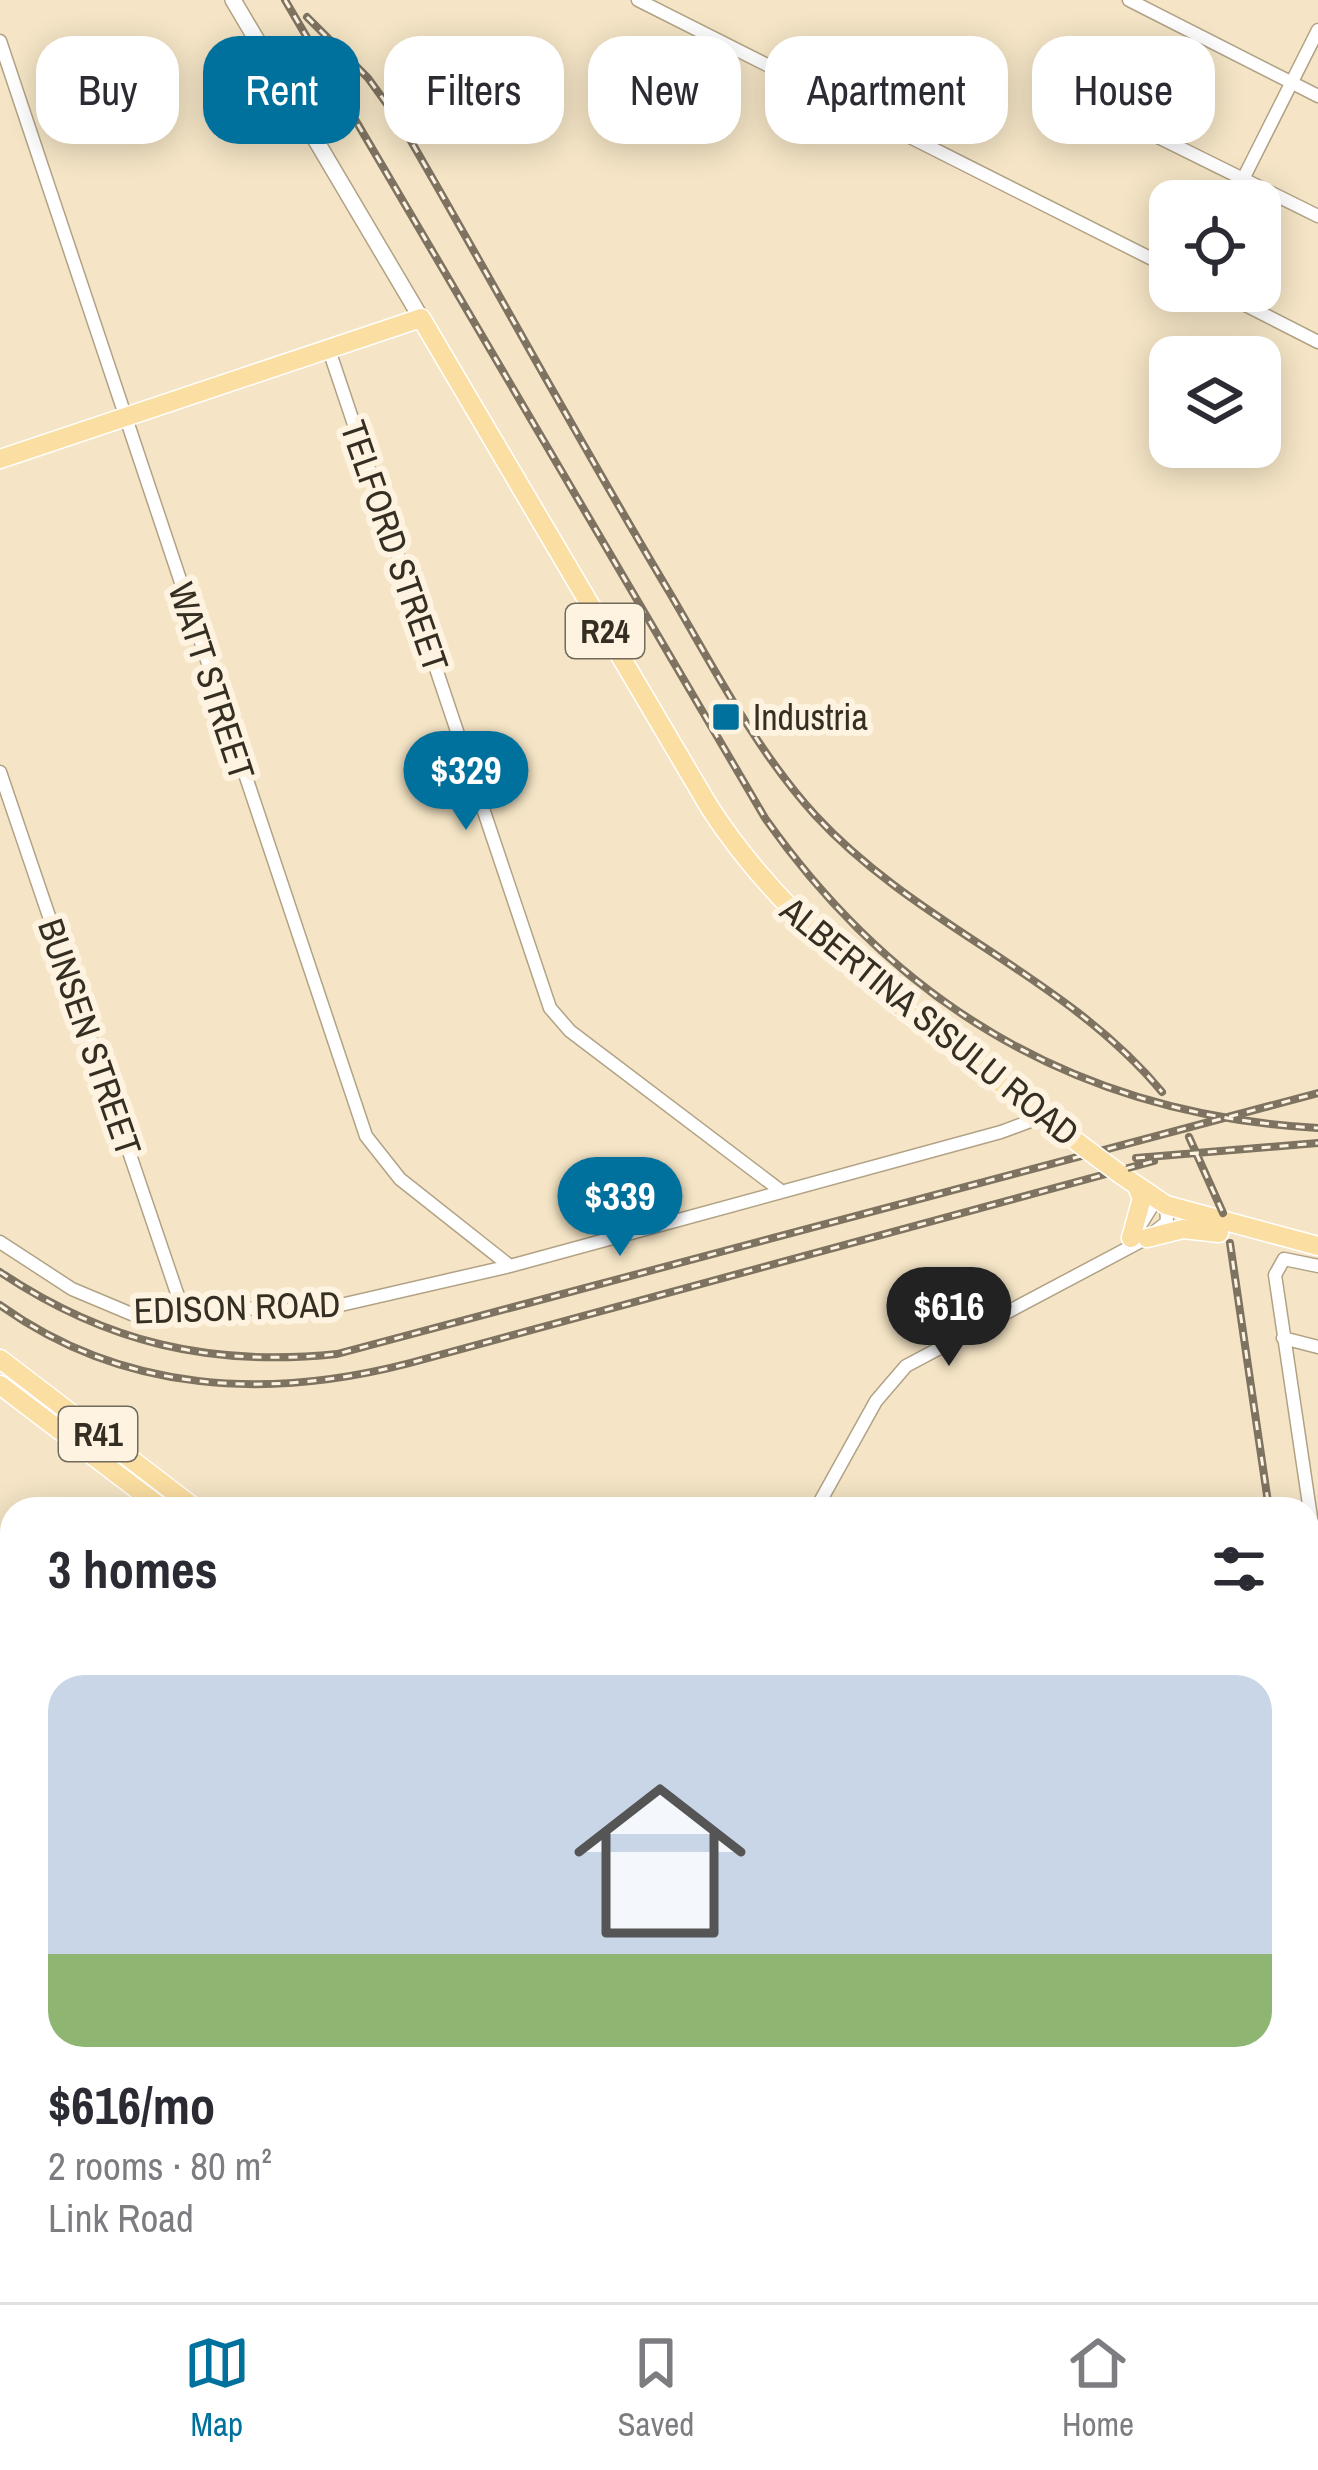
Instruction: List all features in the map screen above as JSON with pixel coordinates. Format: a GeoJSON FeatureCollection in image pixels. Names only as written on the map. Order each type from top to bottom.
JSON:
{"type":"FeatureCollection","features":[{"type":"Feature","properties":{"kind":"main road"},"geometry":{"type":"LineString","coordinates":[[0,460],[422,318]]}},
{"type":"Feature","properties":{"kind":"main road","name":"ALBERTINA SISULU ROAD"},"geometry":{"type":"LineString","coordinates":[[422,318],[740,853],[835,952],[1165,1204],[1318,1247]]}},
{"type":"Feature","properties":{"kind":"main road"},"geometry":{"type":"LineString","coordinates":[[1128,1179],[1142,1198],[1139,1238],[1201,1230],[1318,1247]]}},
{"type":"Feature","properties":{"kind":"main road","name":"R41"},"geometry":{"type":"LineString","coordinates":[[0,1359],[180,1497]]}},
{"type":"Feature","properties":{"kind":"main road","name":"R41"},"geometry":{"type":"LineString","coordinates":[[0,1385],[147,1497]]}},
{"type":"Feature","properties":{"kind":"street"},"geometry":{"type":"LineString","coordinates":[[233,0],[422,318]]}},
{"type":"Feature","properties":{"kind":"street"},"geometry":{"type":"LineString","coordinates":[[638,0],[1149,257]]}},
{"type":"Feature","properties":{"kind":"street"},"geometry":{"type":"LineString","coordinates":[[1129,0],[1318,96]]}},
{"type":"Feature","properties":{"kind":"street"},"geometry":{"type":"LineString","coordinates":[[1243,178],[1318,30]]}},
{"type":"Feature","properties":{"kind":"street","name":"WATT STREET"},"geometry":{"type":"LineString","coordinates":[[0,41],[366,1136],[387,1167],[510,1265]]}},
{"type":"Feature","properties":{"kind":"street"},"geometry":{"type":"LineString","coordinates":[[1174,144],[1318,216]]}},
{"type":"Feature","properties":{"kind":"street"},"geometry":{"type":"LineString","coordinates":[[1259,312],[1318,342]]}},
{"type":"Feature","properties":{"kind":"street","name":"TELFORD STREET"},"geometry":{"type":"LineString","coordinates":[[329,350],[550,1008],[570,1030],[781,1190]]}},
{"type":"Feature","properties":{"kind":"street","name":"BUNSEN STREET"},"geometry":{"type":"LineString","coordinates":[[0,772],[180,1302]]}},
{"type":"Feature","properties":{"kind":"street","name":"EDISON ROAD"},"geometry":{"type":"LineString","coordinates":[[0,1242],[72,1289],[120,1312],[145,1316],[180,1302],[278,1311],[332,1307],[510,1265],[1044,1116]]}},
{"type":"Feature","properties":{"kind":"street"},"geometry":{"type":"LineString","coordinates":[[823,1497],[876,1401],[906,1366],[1139,1238],[1152,1206],[1165,1204]]}},
{"type":"Feature","properties":{"kind":"street"},"geometry":{"type":"LineString","coordinates":[[1310,1497],[1275,1269],[1284,1259],[1318,1266]]}},
{"type":"Feature","properties":{"kind":"street"},"geometry":{"type":"LineString","coordinates":[[1283,1338],[1318,1347]]}},
{"type":"Feature","properties":{"kind":"railway"},"geometry":{"type":"LineString","coordinates":[[285,0],[765,818],[818,886],[875,945],[937,997],[1004,1040],[1075,1075],[1151,1101],[1232,1119],[1318,1128]]}},
{"type":"Feature","properties":{"kind":"railway"},"geometry":{"type":"LineString","coordinates":[[307,17],[384,100]]}},
{"type":"Feature","properties":{"kind":"railway"},"geometry":{"type":"LineString","coordinates":[[413,144],[720,680],[794,790],[855,854],[1082,1015],[1162,1092]]}},
{"type":"Feature","properties":{"kind":"railway"},"geometry":{"type":"LineString","coordinates":[[0,1272],[80,1317],[161,1344],[246,1357],[337,1354],[1318,1093]]}},
{"type":"Feature","properties":{"kind":"railway"},"geometry":{"type":"LineString","coordinates":[[1189,1137],[1223,1213]]}},
{"type":"Feature","properties":{"kind":"railway"},"geometry":{"type":"LineString","coordinates":[[1136,1158],[1318,1143]]}},
{"type":"Feature","properties":{"kind":"railway"},"geometry":{"type":"LineString","coordinates":[[0,1305],[47,1334],[146,1372],[198,1381],[303,1382],[410,1363],[1154,1161]]}},
{"type":"Feature","properties":{"kind":"railway"},"geometry":{"type":"LineString","coordinates":[[1230,1243],[1267,1497]]}},
{"type":"Feature","properties":{"kind":"place","name":"Industria"},"geometry":{"type":"Point","coordinates":[726,717]}}]}
